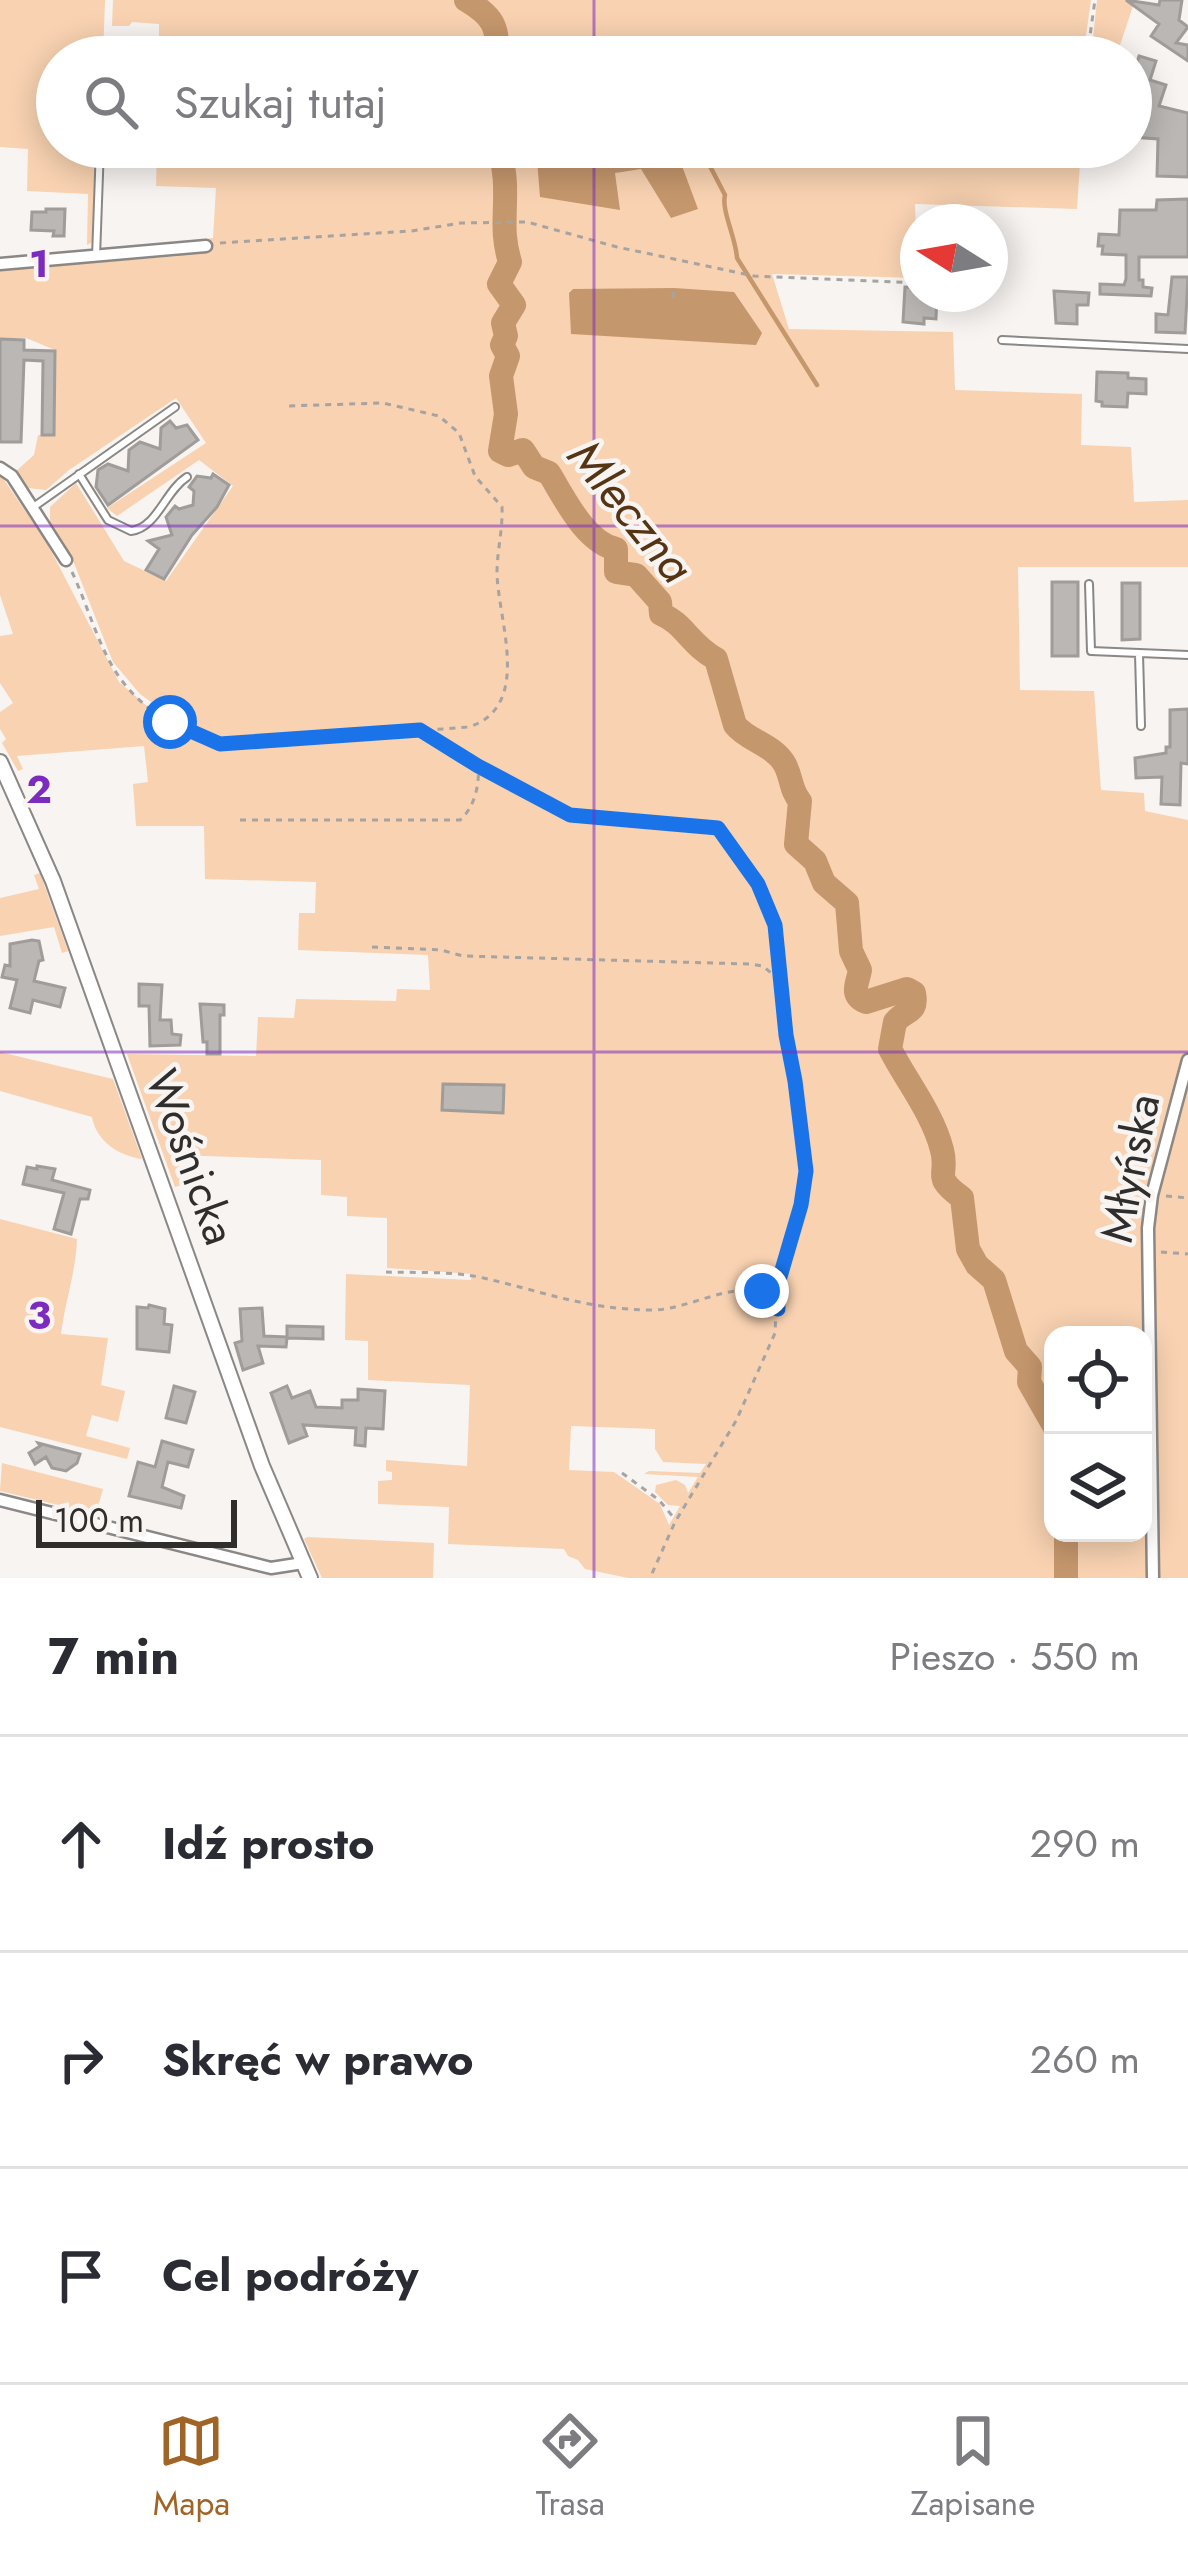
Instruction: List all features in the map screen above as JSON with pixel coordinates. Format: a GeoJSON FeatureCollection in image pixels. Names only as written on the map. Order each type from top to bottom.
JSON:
{"type":"FeatureCollection","features":[{"type":"Feature","properties":{"kind":"street"},"geometry":{"type":"LineString","coordinates":[[0,263],[206,246]]}},
{"type":"Feature","properties":{"kind":"street"},"geometry":{"type":"LineString","coordinates":[[0,468],[12,476],[66,560]]}},
{"type":"Feature","properties":{"kind":"street","name":"Wośnicka"},"geometry":{"type":"LineString","coordinates":[[0,762],[53,880],[262,1466],[306,1570]]}},
{"type":"Feature","properties":{"kind":"street","name":"Młyńska"},"geometry":{"type":"LineString","coordinates":[[1153,1578],[1147,1251],[1152,1196],[1188,1060]]}},
{"type":"Feature","properties":{"kind":"street"},"geometry":{"type":"LineString","coordinates":[[0,1500],[271,1568],[306,1570]]}},
{"type":"Feature","properties":{"kind":"lane"},"geometry":{"type":"LineString","coordinates":[[96,257],[99,168]]}},
{"type":"Feature","properties":{"kind":"lane"},"geometry":{"type":"LineString","coordinates":[[1002,340],[1188,349]]}},
{"type":"Feature","properties":{"kind":"lane"},"geometry":{"type":"LineString","coordinates":[[32,508],[175,407]]}},
{"type":"Feature","properties":{"kind":"lane"},"geometry":{"type":"LineString","coordinates":[[79,474],[108,520],[131,531],[147,526],[176,484],[187,477]]}},
{"type":"Feature","properties":{"kind":"lane"},"geometry":{"type":"LineString","coordinates":[[1089,584],[1089,650],[1188,655]]}},
{"type":"Feature","properties":{"kind":"lane"},"geometry":{"type":"LineString","coordinates":[[1139,654],[1142,726]]}},
{"type":"Feature","properties":{"kind":"path"},"geometry":{"type":"LineString","coordinates":[[1090,36],[1095,0]]}},
{"type":"Feature","properties":{"kind":"path"},"geometry":{"type":"LineString","coordinates":[[621,168],[622,172]]}},
{"type":"Feature","properties":{"kind":"path"},"geometry":{"type":"LineString","coordinates":[[206,246],[508,222],[549,227],[616,247],[754,275],[900,282]]}},
{"type":"Feature","properties":{"kind":"path"},"geometry":{"type":"LineString","coordinates":[[674,288],[674,298]]}},
{"type":"Feature","properties":{"kind":"path"},"geometry":{"type":"LineString","coordinates":[[66,560],[117,674],[148,705],[186,732],[220,744],[241,745],[483,722],[500,702],[505,686],[508,642],[497,577],[502,507],[475,476],[459,433],[439,416],[383,403],[286,406]]}},
{"type":"Feature","properties":{"kind":"path"},"geometry":{"type":"LineString","coordinates":[[420,730],[570,815],[718,828],[758,884],[775,925],[806,1171],[801,1205],[777,1287],[776,1334],[736,1421],[676,1522],[650,1578]]}},
{"type":"Feature","properties":{"kind":"path"},"geometry":{"type":"LineString","coordinates":[[240,820],[455,822],[468,813],[478,766]]}},
{"type":"Feature","properties":{"kind":"path"},"geometry":{"type":"LineString","coordinates":[[372,947],[441,950],[463,956],[750,964],[764,966],[779,980]]}},
{"type":"Feature","properties":{"kind":"path"},"geometry":{"type":"LineString","coordinates":[[1152,1196],[1188,1198]]}},
{"type":"Feature","properties":{"kind":"path"},"geometry":{"type":"LineString","coordinates":[[1147,1251],[1188,1254]]}},
{"type":"Feature","properties":{"kind":"path"},"geometry":{"type":"LineString","coordinates":[[386,1272],[472,1276],[567,1302],[656,1310],[743,1289],[771,1296],[778,1309]]}},
{"type":"Feature","properties":{"kind":"path"},"geometry":{"type":"LineString","coordinates":[[622,1473],[659,1500],[676,1522]]}},
{"type":"Feature","properties":{"kind":"shaded area"},"geometry":{"type":"Polygon","coordinates":[[[0,0],[105,0],[104,36],[36,36],[36,168],[97,168],[93,242],[87,245],[88,194],[27,191],[28,149],[0,147],[0,0]]]}},
{"type":"Feature","properties":{"kind":"shaded area"},"geometry":{"type":"Polygon","coordinates":[[[113,0],[1091,0],[1086,36],[159,36],[159,24],[112,26],[113,0]]]}},
{"type":"Feature","properties":{"kind":"shaded area"},"geometry":{"type":"Polygon","coordinates":[[[1097,0],[1135,0],[1123,36],[1093,36],[1097,0]]]}},
{"type":"Feature","properties":{"kind":"shaded area"},"geometry":{"type":"Polygon","coordinates":[[[156,168],[1080,168],[1077,209],[900,204],[900,278],[772,274],[789,329],[953,332],[955,390],[1082,394],[1081,445],[1131,447],[1134,502],[1188,500],[1188,567],[1018,567],[1020,690],[1094,691],[1101,790],[1144,793],[1145,811],[1188,820],[1188,1578],[628,1578],[585,1569],[564,1549],[448,1544],[449,1507],[378,1504],[378,1481],[392,1480],[386,1460],[467,1466],[470,1385],[368,1380],[368,1341],[345,1340],[346,1274],[471,1280],[472,1274],[387,1268],[387,1218],[347,1216],[347,1197],[321,1195],[321,1160],[176,1155],[185,1184],[175,1187],[127,1054],[256,1056],[258,1017],[294,1018],[296,999],[396,1001],[397,989],[430,990],[428,955],[298,950],[299,913],[315,913],[316,882],[205,879],[204,826],[136,826],[133,784],[148,782],[144,746],[17,756],[23,769],[18,771],[2,743],[6,739],[0,729],[0,712],[13,703],[0,683],[0,636],[13,634],[0,595],[0,474],[46,541],[119,682],[169,725],[204,745],[236,749],[409,734],[424,737],[419,726],[229,742],[197,735],[140,694],[113,662],[72,558],[50,522],[50,507],[76,483],[124,561],[166,581],[233,486],[199,460],[117,516],[107,508],[206,443],[176,398],[46,490],[28,488],[15,472],[34,455],[38,435],[54,434],[55,350],[26,338],[0,339],[0,270],[179,256],[179,242],[213,238],[216,188],[156,186],[156,168]],[[571,1426],[569,1470],[614,1472],[660,1504],[669,1525],[680,1506],[668,1505],[655,1492],[656,1485],[676,1480],[688,1493],[698,1477],[644,1474],[700,1473],[706,1464],[663,1462],[655,1449],[655,1429],[571,1426]]]}},
{"type":"Feature","properties":{"kind":"shaded area"},"geometry":{"type":"Polygon","coordinates":[[[538,168],[683,168],[698,209],[671,218],[641,169],[615,173],[620,210],[540,197],[538,168]]]}},
{"type":"Feature","properties":{"kind":"shaded area"},"geometry":{"type":"Polygon","coordinates":[[[573,289],[734,292],[762,333],[756,345],[571,334],[569,293],[573,289]]]}},
{"type":"Feature","properties":{"kind":"shaded area"},"geometry":{"type":"Polygon","coordinates":[[[40,873],[68,951],[62,953],[54,927],[0,936],[0,898],[39,889],[34,875],[40,873]]]}},
{"type":"Feature","properties":{"kind":"shaded area"},"geometry":{"type":"Polygon","coordinates":[[[0,1052],[113,1079],[142,1159],[110,1146],[92,1117],[0,1091],[0,1052]]]}},
{"type":"Feature","properties":{"kind":"shaded area"},"geometry":{"type":"Polygon","coordinates":[[[0,1219],[77,1239],[61,1334],[108,1338],[101,1385],[125,1391],[118,1422],[92,1415],[86,1436],[130,1448],[127,1459],[0,1427],[0,1219]]]}},
{"type":"Feature","properties":{"kind":"shaded area"},"geometry":{"type":"Polygon","coordinates":[[[2,1463],[103,1489],[96,1514],[0,1491],[2,1463]]]}},
{"type":"Feature","properties":{"kind":"shaded area"},"geometry":{"type":"Polygon","coordinates":[[[307,1537],[434,1543],[433,1578],[322,1578],[307,1537]]]}},
{"type":"Feature","properties":{"kind":"building"},"geometry":{"type":"Polygon","coordinates":[[[1126,0],[1159,5],[1160,0],[1182,0],[1179,20],[1188,27],[1176,43],[1188,45],[1188,61],[1151,36],[1159,24],[1126,0]]]}},
{"type":"Feature","properties":{"kind":"building"},"geometry":{"type":"Polygon","coordinates":[[[1152,81],[1166,85],[1159,106],[1188,113],[1188,177],[1157,176],[1158,139],[1152,139],[1152,81]]]}},
{"type":"Feature","properties":{"kind":"building"},"geometry":{"type":"Polygon","coordinates":[[[1188,199],[1188,257],[1139,257],[1139,280],[1143,287],[1152,288],[1151,296],[1100,294],[1100,284],[1124,285],[1126,279],[1126,255],[1102,254],[1103,246],[1098,246],[1099,234],[1119,235],[1120,210],[1156,210],[1157,200],[1188,199]]]}},
{"type":"Feature","properties":{"kind":"building"},"geometry":{"type":"Polygon","coordinates":[[[65,209],[64,236],[31,230],[32,212],[65,209]]]}},
{"type":"Feature","properties":{"kind":"building"},"geometry":{"type":"Polygon","coordinates":[[[1172,277],[1188,277],[1185,333],[1156,332],[1156,314],[1168,315],[1172,277]]]}},
{"type":"Feature","properties":{"kind":"building"},"geometry":{"type":"Polygon","coordinates":[[[1054,291],[1089,293],[1088,305],[1077,305],[1077,324],[1056,323],[1054,291]]]}},
{"type":"Feature","properties":{"kind":"building"},"geometry":{"type":"Polygon","coordinates":[[[904,312],[936,312],[936,319],[924,318],[924,324],[903,322],[904,312]]]}},
{"type":"Feature","properties":{"kind":"building"},"geometry":{"type":"Polygon","coordinates":[[[0,339],[24,340],[24,350],[55,351],[54,435],[42,435],[43,361],[24,360],[21,442],[0,442],[0,339]]]}},
{"type":"Feature","properties":{"kind":"building"},"geometry":{"type":"Polygon","coordinates":[[[1097,372],[1146,379],[1146,394],[1128,393],[1127,407],[1102,406],[1096,401],[1097,372]]]}},
{"type":"Feature","properties":{"kind":"building"},"geometry":{"type":"Polygon","coordinates":[[[170,421],[176,428],[187,425],[198,440],[108,505],[96,487],[98,470],[108,464],[128,471],[129,450],[140,442],[160,449],[161,428],[170,421]]]}},
{"type":"Feature","properties":{"kind":"building"},"geometry":{"type":"Polygon","coordinates":[[[213,474],[229,485],[217,507],[164,579],[146,570],[159,549],[148,541],[172,535],[166,517],[175,506],[193,505],[194,491],[189,487],[197,476],[211,478],[213,474]]]}},
{"type":"Feature","properties":{"kind":"building"},"geometry":{"type":"Polygon","coordinates":[[[1052,582],[1078,582],[1078,656],[1052,656],[1052,582]]]}},
{"type":"Feature","properties":{"kind":"building"},"geometry":{"type":"Polygon","coordinates":[[[1122,583],[1140,583],[1140,639],[1122,640],[1122,583]]]}},
{"type":"Feature","properties":{"kind":"building"},"geometry":{"type":"Polygon","coordinates":[[[1188,709],[1188,764],[1181,763],[1180,805],[1161,804],[1162,777],[1136,778],[1135,758],[1166,753],[1170,710],[1188,709]]]}},
{"type":"Feature","properties":{"kind":"building"},"geometry":{"type":"Polygon","coordinates":[[[39,941],[43,960],[34,981],[65,988],[60,1007],[33,1000],[30,1013],[10,1008],[17,980],[2,977],[5,965],[10,966],[10,944],[39,941]]]}},
{"type":"Feature","properties":{"kind":"building"},"geometry":{"type":"Polygon","coordinates":[[[139,984],[162,985],[160,1020],[171,1020],[172,1034],[181,1035],[180,1045],[150,1046],[149,1006],[139,1006],[139,984]]]}},
{"type":"Feature","properties":{"kind":"building"},"geometry":{"type":"Polygon","coordinates":[[[200,1004],[224,1005],[220,1054],[207,1054],[200,1004]]]}},
{"type":"Feature","properties":{"kind":"building"},"geometry":{"type":"Polygon","coordinates":[[[443,1084],[504,1085],[503,1113],[442,1110],[443,1084]]]}},
{"type":"Feature","properties":{"kind":"building"},"geometry":{"type":"Polygon","coordinates":[[[27,1167],[55,1169],[52,1180],[90,1190],[88,1199],[80,1199],[71,1234],[54,1229],[64,1193],[23,1184],[27,1167]]]}},
{"type":"Feature","properties":{"kind":"building"},"geometry":{"type":"Polygon","coordinates":[[[137,1307],[165,1309],[164,1324],[172,1325],[169,1352],[137,1349],[137,1307]]]}},
{"type":"Feature","properties":{"kind":"building"},"geometry":{"type":"Polygon","coordinates":[[[262,1308],[264,1336],[287,1337],[287,1326],[323,1327],[323,1339],[287,1338],[286,1347],[258,1346],[263,1363],[243,1370],[235,1343],[242,1341],[240,1309],[262,1308]]]}},
{"type":"Feature","properties":{"kind":"building"},"geometry":{"type":"Polygon","coordinates":[[[174,1386],[195,1392],[186,1423],[166,1418],[174,1386]]]}},
{"type":"Feature","properties":{"kind":"building"},"geometry":{"type":"Polygon","coordinates":[[[287,1386],[292,1398],[310,1391],[316,1407],[342,1408],[342,1400],[358,1400],[358,1389],[385,1391],[383,1429],[366,1428],[365,1446],[355,1445],[356,1428],[303,1425],[307,1436],[289,1443],[271,1393],[287,1386]]]}},
{"type":"Feature","properties":{"kind":"building"},"geometry":{"type":"Polygon","coordinates":[[[162,1441],[193,1450],[188,1467],[168,1462],[162,1487],[184,1496],[181,1508],[129,1496],[138,1462],[155,1467],[162,1441]]]}},
{"type":"Feature","properties":{"kind":"building"},"geometry":{"type":"Polygon","coordinates":[[[38,1443],[80,1454],[77,1463],[66,1471],[52,1468],[46,1457],[35,1464],[29,1453],[38,1443]]]}},
{"type":"Feature","properties":{"kind":"waterway","name":"Mleczna"},"geometry":{"type":"LineString","coordinates":[[466,0],[482,11],[497,36]]}},
{"type":"Feature","properties":{"kind":"waterway","name":"Mleczna"},"geometry":{"type":"LineString","coordinates":[[504,168],[510,262],[499,284],[514,305],[503,323],[502,345],[508,356],[501,376],[506,414],[500,451],[508,455],[523,450],[534,467],[549,473],[585,529],[616,549],[616,572],[636,575],[660,602],[661,614],[716,659],[735,725],[784,763],[800,801],[796,844],[815,861],[824,883],[847,903],[851,951],[860,970],[858,996],[866,1002],[907,989],[914,993],[913,1008],[895,1022],[890,1049],[932,1124],[944,1159],[944,1180],[962,1198],[968,1249],[994,1280],[1016,1351],[1030,1367],[1029,1382],[1044,1408]]}},
{"type":"Feature","properties":{"kind":"waterway"},"geometry":{"type":"LineString","coordinates":[[711,168],[725,195],[737,258],[817,385]]}},
{"type":"Feature","properties":{"kind":"waterway","name":"Mleczna"},"geometry":{"type":"LineString","coordinates":[[1066,1542],[1066,1578]]}},
{"type":"Feature","properties":{"kind":"route"},"geometry":{"type":"LineString","coordinates":[[170,722],[205,740],[241,745],[420,730],[570,815],[718,828],[758,884],[775,925],[806,1171],[777,1287],[778,1309],[762,1291]]}}]}
